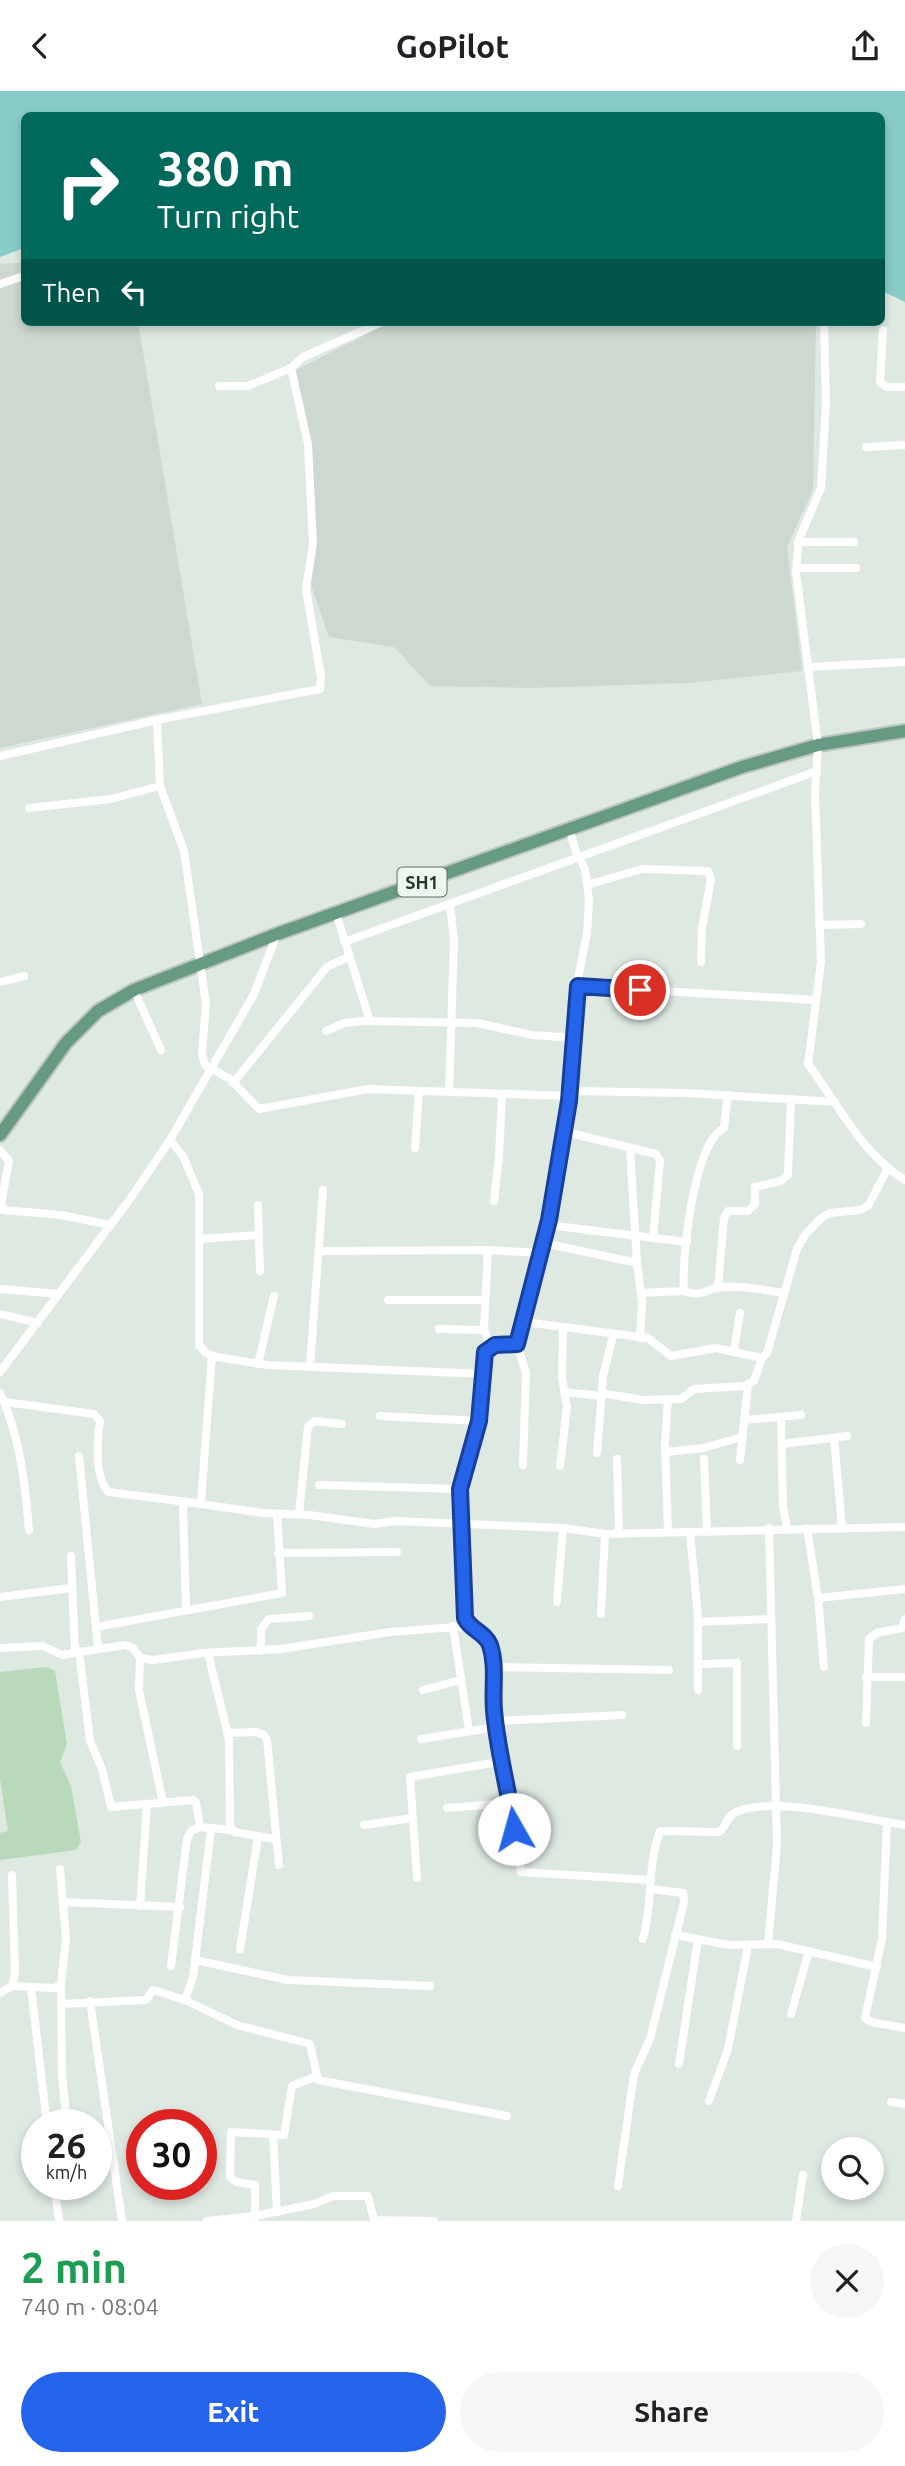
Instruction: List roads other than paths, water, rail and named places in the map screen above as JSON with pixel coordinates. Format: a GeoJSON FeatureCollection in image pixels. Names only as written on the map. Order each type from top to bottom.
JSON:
{"type":"FeatureCollection","features":[{"type":"Feature","properties":{"kind":"main road","name":"SH1"},"geometry":{"type":"LineString","coordinates":[[0,1135],[66,1043],[98,1011],[134,990],[277,934],[742,767],[818,745],[905,731]]}},
{"type":"Feature","properties":{"kind":"street"},"geometry":{"type":"LineString","coordinates":[[0,284],[21,277]]}},
{"type":"Feature","properties":{"kind":"street"},"geometry":{"type":"LineString","coordinates":[[219,386],[248,386],[291,368],[303,357],[373,326]]}},
{"type":"Feature","properties":{"kind":"street"},"geometry":{"type":"LineString","coordinates":[[824,326],[825,403],[821,488],[798,542],[796,568],[818,745],[815,793],[821,962],[808,1063],[865,1145],[887,1170],[905,1180]]}},
{"type":"Feature","properties":{"kind":"street"},"geometry":{"type":"LineString","coordinates":[[883,330],[880,382],[886,387],[905,387]]}},
{"type":"Feature","properties":{"kind":"street"},"geometry":{"type":"LineString","coordinates":[[0,756],[157,720],[320,689],[321,677],[306,589],[313,543],[310,465],[307,436],[291,368]]}},
{"type":"Feature","properties":{"kind":"street"},"geometry":{"type":"LineString","coordinates":[[866,447],[905,445]]}},
{"type":"Feature","properties":{"kind":"street"},"geometry":{"type":"LineString","coordinates":[[798,542],[854,542]]}},
{"type":"Feature","properties":{"kind":"street"},"geometry":{"type":"LineString","coordinates":[[796,568],[856,568]]}},
{"type":"Feature","properties":{"kind":"street"},"geometry":{"type":"LineString","coordinates":[[808,667],[905,662]]}},
{"type":"Feature","properties":{"kind":"street"},"geometry":{"type":"LineString","coordinates":[[157,720],[160,786],[184,851],[206,1004],[202,1061],[233,1083],[259,1109],[368,1089],[502,1094],[728,1094],[835,1102]]}},
{"type":"Feature","properties":{"kind":"street"},"geometry":{"type":"LineString","coordinates":[[344,941],[817,771]]}},
{"type":"Feature","properties":{"kind":"street"},"geometry":{"type":"LineString","coordinates":[[29,808],[111,799],[160,786]]}},
{"type":"Feature","properties":{"kind":"street"},"geometry":{"type":"LineString","coordinates":[[523,1465],[526,1373],[517,1344],[525,1322],[548,1225],[570,1093],[578,986],[587,933],[587,885],[569,828]]}},
{"type":"Feature","properties":{"kind":"street"},"geometry":{"type":"LineString","coordinates":[[587,885],[642,869],[708,871],[711,879],[702,928],[701,962]]}},
{"type":"Feature","properties":{"kind":"street"},"geometry":{"type":"LineString","coordinates":[[449,1092],[454,941],[450,905]]}},
{"type":"Feature","properties":{"kind":"street"},"geometry":{"type":"LineString","coordinates":[[335,913],[370,1021]]}},
{"type":"Feature","properties":{"kind":"street"},"geometry":{"type":"LineString","coordinates":[[819,925],[861,923]]}},
{"type":"Feature","properties":{"kind":"street"},"geometry":{"type":"LineString","coordinates":[[0,1372],[170,1140],[254,994],[277,934]]}},
{"type":"Feature","properties":{"kind":"street"},"geometry":{"type":"LineString","coordinates":[[233,1083],[327,967],[350,956]]}},
{"type":"Feature","properties":{"kind":"street"},"geometry":{"type":"LineString","coordinates":[[0,982],[24,976]]}},
{"type":"Feature","properties":{"kind":"street"},"geometry":{"type":"LineString","coordinates":[[578,986],[816,1000]]}},
{"type":"Feature","properties":{"kind":"street"},"geometry":{"type":"LineString","coordinates":[[134,990],[162,1050]]}},
{"type":"Feature","properties":{"kind":"street"},"geometry":{"type":"LineString","coordinates":[[326,1031],[344,1023],[370,1021],[489,1024],[532,1035],[575,1038]]}},
{"type":"Feature","properties":{"kind":"street"},"geometry":{"type":"LineString","coordinates":[[415,1148],[419,1091]]}},
{"type":"Feature","properties":{"kind":"street"},"geometry":{"type":"LineString","coordinates":[[494,1201],[502,1094]]}},
{"type":"Feature","properties":{"kind":"street"},"geometry":{"type":"LineString","coordinates":[[684,1291],[687,1243],[699,1165],[711,1138],[724,1128],[728,1094]]}},
{"type":"Feature","properties":{"kind":"street"},"geometry":{"type":"LineString","coordinates":[[718,1287],[724,1218],[728,1211],[748,1211],[755,1204],[755,1188],[781,1181],[788,1175],[791,1099]]}},
{"type":"Feature","properties":{"kind":"street"},"geometry":{"type":"LineString","coordinates":[[562,1131],[659,1157],[653,1238]]}},
{"type":"Feature","properties":{"kind":"street"},"geometry":{"type":"LineString","coordinates":[[170,1140],[183,1156],[197,1184],[200,1202],[199,1345],[212,1355],[258,1364],[485,1374]]}},
{"type":"Feature","properties":{"kind":"street"},"geometry":{"type":"LineString","coordinates":[[630,1149],[640,1293],[640,1338]]}},
{"type":"Feature","properties":{"kind":"street"},"geometry":{"type":"LineString","coordinates":[[0,1150],[9,1161],[1,1204],[3,1210],[61,1215],[110,1225]]}},
{"type":"Feature","properties":{"kind":"street"},"geometry":{"type":"LineString","coordinates":[[564,1392],[643,1399],[681,1399],[694,1389],[748,1385],[754,1381],[762,1358],[768,1353],[784,1293],[805,1235],[830,1213],[860,1210],[868,1206],[887,1170]]}},
{"type":"Feature","properties":{"kind":"street"},"geometry":{"type":"LineString","coordinates":[[310,1366],[323,1190]]}},
{"type":"Feature","properties":{"kind":"street"},"geometry":{"type":"LineString","coordinates":[[258,1205],[260,1271]]}},
{"type":"Feature","properties":{"kind":"street"},"geometry":{"type":"LineString","coordinates":[[548,1225],[687,1243]]}},
{"type":"Feature","properties":{"kind":"street"},"geometry":{"type":"LineString","coordinates":[[199,1239],[257,1235]]}},
{"type":"Feature","properties":{"kind":"street"},"geometry":{"type":"LineString","coordinates":[[544,1243],[636,1263]]}},
{"type":"Feature","properties":{"kind":"street"},"geometry":{"type":"LineString","coordinates":[[319,1251],[488,1250],[541,1253]]}},
{"type":"Feature","properties":{"kind":"street"},"geometry":{"type":"LineString","coordinates":[[488,1250],[484,1330],[489,1348]]}},
{"type":"Feature","properties":{"kind":"street"},"geometry":{"type":"LineString","coordinates":[[640,1293],[684,1291],[706,1294],[718,1287],[784,1293]]}},
{"type":"Feature","properties":{"kind":"street"},"geometry":{"type":"LineString","coordinates":[[0,1289],[59,1294]]}},
{"type":"Feature","properties":{"kind":"street"},"geometry":{"type":"LineString","coordinates":[[258,1364],[274,1296]]}},
{"type":"Feature","properties":{"kind":"street"},"geometry":{"type":"LineString","coordinates":[[388,1300],[485,1300]]}},
{"type":"Feature","properties":{"kind":"street"},"geometry":{"type":"LineString","coordinates":[[734,1351],[740,1313]]}},
{"type":"Feature","properties":{"kind":"street"},"geometry":{"type":"LineString","coordinates":[[0,1314],[38,1323]]}},
{"type":"Feature","properties":{"kind":"street"},"geometry":{"type":"LineString","coordinates":[[525,1322],[640,1338],[655,1342],[659,1349],[671,1356],[716,1348],[762,1358]]}},
{"type":"Feature","properties":{"kind":"street"},"geometry":{"type":"LineString","coordinates":[[560,1466],[567,1407],[564,1392],[563,1327]]}},
{"type":"Feature","properties":{"kind":"street"},"geometry":{"type":"LineString","coordinates":[[439,1329],[484,1330]]}},
{"type":"Feature","properties":{"kind":"street"},"geometry":{"type":"LineString","coordinates":[[597,1453],[601,1394],[613,1336]]}},
{"type":"Feature","properties":{"kind":"street"},"geometry":{"type":"LineString","coordinates":[[468,1626],[465,1618],[460,1489],[479,1421],[485,1352],[489,1348],[517,1344]]}},
{"type":"Feature","properties":{"kind":"street"},"geometry":{"type":"LineString","coordinates":[[201,1502],[212,1355]]}},
{"type":"Feature","properties":{"kind":"street"},"geometry":{"type":"LineString","coordinates":[[740,1460],[748,1385]]}},
{"type":"Feature","properties":{"kind":"street"},"geometry":{"type":"LineString","coordinates":[[0,1393],[21,1459],[29,1530]]}},
{"type":"Feature","properties":{"kind":"street"},"geometry":{"type":"LineString","coordinates":[[668,1399],[668,1531]]}},
{"type":"Feature","properties":{"kind":"street"},"geometry":{"type":"LineString","coordinates":[[5,1402],[99,1416],[98,1455],[102,1480],[108,1492],[374,1524],[563,1528],[605,1534],[769,1528],[905,1527]]}},
{"type":"Feature","properties":{"kind":"street"},"geometry":{"type":"LineString","coordinates":[[744,1420],[801,1415]]}},
{"type":"Feature","properties":{"kind":"street"},"geometry":{"type":"LineString","coordinates":[[380,1416],[479,1421]]}},
{"type":"Feature","properties":{"kind":"street"},"geometry":{"type":"LineString","coordinates":[[781,1418],[783,1499],[788,1528]]}},
{"type":"Feature","properties":{"kind":"street"},"geometry":{"type":"LineString","coordinates":[[299,1514],[308,1426],[315,1421],[342,1424]]}},
{"type":"Feature","properties":{"kind":"street"},"geometry":{"type":"LineString","coordinates":[[782,1444],[847,1436]]}},
{"type":"Feature","properties":{"kind":"street"},"geometry":{"type":"LineString","coordinates":[[666,1452],[703,1448],[742,1437]]}},
{"type":"Feature","properties":{"kind":"street"},"geometry":{"type":"LineString","coordinates":[[834,1438],[842,1527]]}},
{"type":"Feature","properties":{"kind":"street"},"geometry":{"type":"LineString","coordinates":[[79,1456],[99,1648]]}},
{"type":"Feature","properties":{"kind":"street"},"geometry":{"type":"LineString","coordinates":[[617,1459],[619,1534]]}},
{"type":"Feature","properties":{"kind":"street"},"geometry":{"type":"LineString","coordinates":[[704,1459],[707,1532]]}},
{"type":"Feature","properties":{"kind":"street"},"geometry":{"type":"LineString","coordinates":[[319,1485],[460,1489]]}},
{"type":"Feature","properties":{"kind":"street"},"geometry":{"type":"LineString","coordinates":[[186,1609],[183,1504],[187,1501]]}},
{"type":"Feature","properties":{"kind":"street"},"geometry":{"type":"LineString","coordinates":[[96,1626],[282,1593],[277,1514]]}},
{"type":"Feature","properties":{"kind":"street"},"geometry":{"type":"LineString","coordinates":[[557,1602],[563,1528]]}},
{"type":"Feature","properties":{"kind":"street"},"geometry":{"type":"LineString","coordinates":[[768,1944],[777,1845],[769,1528]]}},
{"type":"Feature","properties":{"kind":"street"},"geometry":{"type":"LineString","coordinates":[[807,1528],[818,1598],[824,1667]]}},
{"type":"Feature","properties":{"kind":"street"},"geometry":{"type":"LineString","coordinates":[[690,1532],[698,1622],[698,1690]]}},
{"type":"Feature","properties":{"kind":"street"},"geometry":{"type":"LineString","coordinates":[[601,1614],[605,1534]]}},
{"type":"Feature","properties":{"kind":"street"},"geometry":{"type":"LineString","coordinates":[[278,1553],[397,1552]]}},
{"type":"Feature","properties":{"kind":"street"},"geometry":{"type":"LineString","coordinates":[[71,1556],[77,1651],[90,1741],[103,1775],[108,1803],[114,1808],[196,1802],[200,1827]]}},
{"type":"Feature","properties":{"kind":"street"},"geometry":{"type":"LineString","coordinates":[[0,1597],[71,1588]]}},
{"type":"Feature","properties":{"kind":"street"},"geometry":{"type":"LineString","coordinates":[[818,1598],[905,1589]]}},
{"type":"Feature","properties":{"kind":"street"},"geometry":{"type":"LineString","coordinates":[[261,1651],[261,1629],[269,1619],[309,1616]]}},
{"type":"Feature","properties":{"kind":"street"},"geometry":{"type":"LineString","coordinates":[[698,1622],[771,1619]]}},
{"type":"Feature","properties":{"kind":"street"},"geometry":{"type":"LineString","coordinates":[[866,1723],[869,1639],[877,1633],[902,1628],[905,1619]]}},
{"type":"Feature","properties":{"kind":"street"},"geometry":{"type":"LineString","coordinates":[[453,1626],[469,1731]]}},
{"type":"Feature","properties":{"kind":"street"},"geometry":{"type":"LineString","coordinates":[[0,1648],[43,1646],[62,1654],[129,1646],[140,1658],[153,1660],[208,1653],[261,1651],[453,1626],[468,1626],[486,1637],[494,1668],[496,1724],[521,1872],[650,1885],[683,1893],[684,1902],[650,2039],[634,2074],[618,2186]]}},
{"type":"Feature","properties":{"kind":"street"},"geometry":{"type":"LineString","coordinates":[[208,1653],[227,1733],[232,1830]]}},
{"type":"Feature","properties":{"kind":"street"},"geometry":{"type":"LineString","coordinates":[[140,1658],[139,1690],[163,1803]]}},
{"type":"Feature","properties":{"kind":"street"},"geometry":{"type":"LineString","coordinates":[[699,1664],[737,1663],[737,1746]]}},
{"type":"Feature","properties":{"kind":"street"},"geometry":{"type":"LineString","coordinates":[[494,1668],[669,1670]]}},
{"type":"Feature","properties":{"kind":"street"},"geometry":{"type":"LineString","coordinates":[[866,1677],[905,1677]]}},
{"type":"Feature","properties":{"kind":"street"},"geometry":{"type":"LineString","coordinates":[[423,1690],[461,1680]]}},
{"type":"Feature","properties":{"kind":"street"},"geometry":{"type":"LineString","coordinates":[[421,1739],[496,1724],[622,1715]]}},
{"type":"Feature","properties":{"kind":"street"},"geometry":{"type":"LineString","coordinates":[[227,1733],[256,1732],[264,1735],[267,1740],[279,1865]]}},
{"type":"Feature","properties":{"kind":"street"},"geometry":{"type":"LineString","coordinates":[[417,1878],[409,1781],[414,1775],[504,1761]]}},
{"type":"Feature","properties":{"kind":"street"},"geometry":{"type":"LineString","coordinates":[[447,1808],[511,1803]]}},
{"type":"Feature","properties":{"kind":"street"},"geometry":{"type":"LineString","coordinates":[[140,1906],[147,1804]]}},
{"type":"Feature","properties":{"kind":"street"},"geometry":{"type":"LineString","coordinates":[[643,1939],[649,1916],[650,1885],[660,1832],[719,1832],[731,1814],[738,1810],[775,1806],[905,1825]]}},
{"type":"Feature","properties":{"kind":"street"},"geometry":{"type":"LineString","coordinates":[[364,1825],[412,1818]]}},
{"type":"Feature","properties":{"kind":"street"},"geometry":{"type":"LineString","coordinates":[[887,1822],[883,1932],[865,2018],[871,2022],[905,2028]]}},
{"type":"Feature","properties":{"kind":"street"},"geometry":{"type":"LineString","coordinates":[[171,1966],[187,1839],[191,1831],[200,1827],[232,1830],[275,1839]]}},
{"type":"Feature","properties":{"kind":"street"},"geometry":{"type":"LineString","coordinates":[[185,2000],[195,1960],[211,1830]]}},
{"type":"Feature","properties":{"kind":"street"},"geometry":{"type":"LineString","coordinates":[[240,1949],[258,1837]]}},
{"type":"Feature","properties":{"kind":"street"},"geometry":{"type":"LineString","coordinates":[[60,1869],[66,1938],[61,1985],[62,2079],[65,2109]]}},
{"type":"Feature","properties":{"kind":"street"},"geometry":{"type":"LineString","coordinates":[[12,1875],[15,1973],[12,1986]]}},
{"type":"Feature","properties":{"kind":"street"},"geometry":{"type":"LineString","coordinates":[[63,1902],[180,1907]]}},
{"type":"Feature","properties":{"kind":"street"},"geometry":{"type":"LineString","coordinates":[[675,1935],[748,1946],[768,1944],[877,1967]]}},
{"type":"Feature","properties":{"kind":"street"},"geometry":{"type":"LineString","coordinates":[[678,2064],[698,1939]]}},
{"type":"Feature","properties":{"kind":"street"},"geometry":{"type":"LineString","coordinates":[[709,2101],[728,2049],[748,1946]]}},
{"type":"Feature","properties":{"kind":"street"},"geometry":{"type":"LineString","coordinates":[[791,2014],[809,1951]]}},
{"type":"Feature","properties":{"kind":"street"},"geometry":{"type":"LineString","coordinates":[[195,1960],[279,1980],[430,1986]]}},
{"type":"Feature","properties":{"kind":"street"},"geometry":{"type":"LineString","coordinates":[[0,1993],[12,1986],[54,1988],[61,1985]]}},
{"type":"Feature","properties":{"kind":"street"},"geometry":{"type":"LineString","coordinates":[[31,1987],[45,2109]]}},
{"type":"Feature","properties":{"kind":"street"},"geometry":{"type":"LineString","coordinates":[[61,2004],[145,2001],[152,1990],[185,2000],[237,2025],[310,2044],[314,2051],[315,2077]]}},
{"type":"Feature","properties":{"kind":"street"},"geometry":{"type":"LineString","coordinates":[[90,2001],[122,2221]]}},
{"type":"Feature","properties":{"kind":"street"},"geometry":{"type":"LineString","coordinates":[[315,2077],[318,2080],[507,2116]]}},
{"type":"Feature","properties":{"kind":"street"},"geometry":{"type":"LineString","coordinates":[[255,2218],[255,2185],[236,2182],[230,2177],[230,2132],[284,2135],[288,2129],[292,2086],[315,2077]]}},
{"type":"Feature","properties":{"kind":"street"},"geometry":{"type":"LineString","coordinates":[[891,2102],[905,2104]]}},
{"type":"Feature","properties":{"kind":"street"},"geometry":{"type":"LineString","coordinates":[[273,2135],[277,2212]]}},
{"type":"Feature","properties":{"kind":"street"},"geometry":{"type":"LineString","coordinates":[[796,2221],[803,2175]]}},
{"type":"Feature","properties":{"kind":"street"},"geometry":{"type":"LineString","coordinates":[[207,2221],[255,2218],[314,2204],[331,2197],[368,2196],[374,2220],[434,2221]]}},
{"type":"Feature","properties":{"kind":"street"},"geometry":{"type":"LineString","coordinates":[[56,2200],[59,2221]]}},
{"type":"Feature","properties":{"kind":"water"},"geometry":{"type":"Polygon","coordinates":[[[0,91],[905,91],[905,302],[885,292],[885,112],[21,112],[21,249],[0,257],[0,91]]]}}]}
